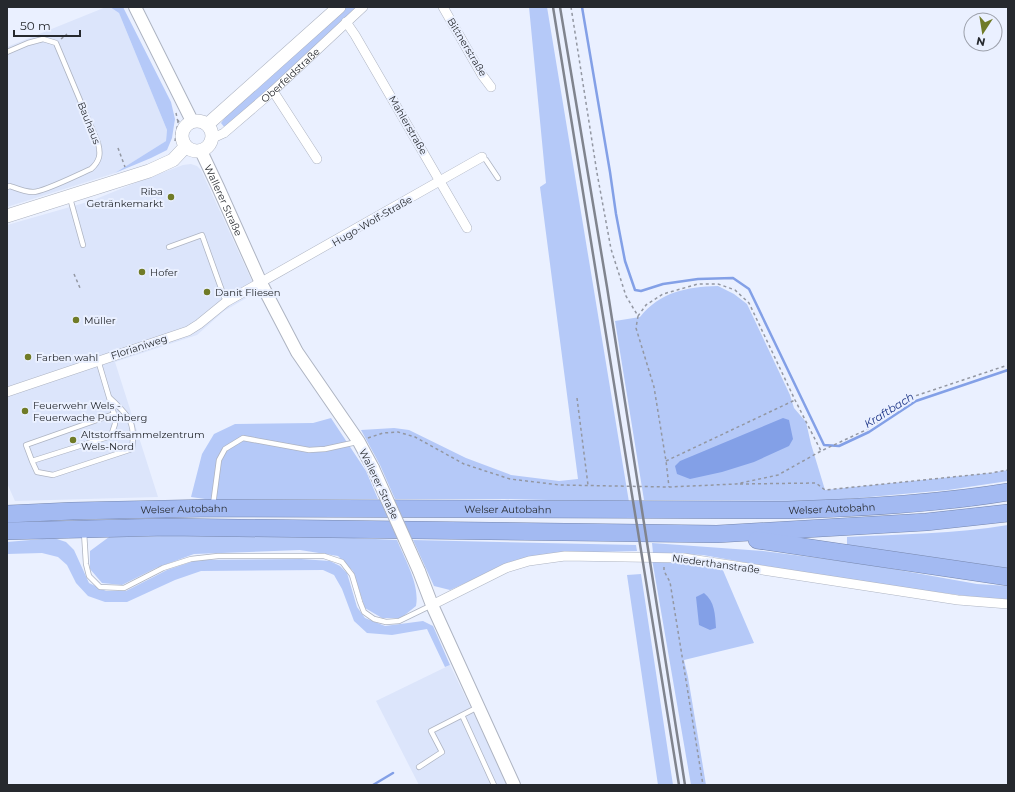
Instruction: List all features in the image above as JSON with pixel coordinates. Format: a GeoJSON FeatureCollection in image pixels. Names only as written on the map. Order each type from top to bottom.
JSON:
{"type":"FeatureCollection","features":[{"type":"Feature","properties":{"kind":"highway","name":"Welser Autobahn"},"geometry":{"type":"LineString","coordinates":[[7,514],[212,508],[648,511],[788,510],[852,508],[936,502],[1008,492]]}},
{"type":"Feature","properties":{"kind":"highway","name":"Welser Autobahn"},"geometry":{"type":"LineString","coordinates":[[7,531],[175,527],[717,534],[926,522],[1008,513]]}},
{"type":"Feature","properties":{"kind":"highway"},"geometry":{"type":"LineString","coordinates":[[717,534],[828,549],[1008,577]]}},
{"type":"Feature","properties":{"kind":"main road","name":"Oberfeldstraße"},"geometry":{"type":"LineString","coordinates":[[208,124],[338,7]]}},
{"type":"Feature","properties":{"kind":"main road"},"geometry":{"type":"LineString","coordinates":[[7,216],[149,171],[173,160],[181,145],[182,132],[190,118],[208,124],[212,131],[213,138],[206,148],[201,151],[195,151],[181,145]]}},
{"type":"Feature","properties":{"kind":"street"},"geometry":{"type":"LineString","coordinates":[[135,7],[190,118]]}},
{"type":"Feature","properties":{"kind":"street","name":"Oberfeldstraße"},"geometry":{"type":"LineString","coordinates":[[213,138],[224,134],[273,91],[363,7]]}},
{"type":"Feature","properties":{"kind":"street","name":"Bittnerstraße"},"geometry":{"type":"LineString","coordinates":[[443,7],[482,75],[491,87]]}},
{"type":"Feature","properties":{"kind":"street","name":"Mahlerstraße"},"geometry":{"type":"LineString","coordinates":[[346,22],[356,35],[467,228]]}},
{"type":"Feature","properties":{"kind":"street"},"geometry":{"type":"LineString","coordinates":[[273,91],[317,159]]}},
{"type":"Feature","properties":{"kind":"street","name":"Wallerer Straße"},"geometry":{"type":"LineString","coordinates":[[201,151],[261,283],[297,352],[358,442],[373,468],[432,605],[514,785]]}},
{"type":"Feature","properties":{"kind":"street","name":"Hugo-Wolf-Straße"},"geometry":{"type":"LineString","coordinates":[[261,283],[482,157]]}},
{"type":"Feature","properties":{"kind":"street","name":"Florianiweg"},"geometry":{"type":"LineString","coordinates":[[7,392],[98,360],[188,331],[226,302],[261,283]]}},
{"type":"Feature","properties":{"kind":"street","name":"Niederthanstraße"},"geometry":{"type":"LineString","coordinates":[[432,605],[506,568],[529,561],[565,556],[684,558],[958,600],[1008,604]]}},
{"type":"Feature","properties":{"kind":"lane","name":"Bauhaus"},"geometry":{"type":"LineString","coordinates":[[7,52],[28,43],[43,39],[56,43],[98,143],[100,152],[100,159],[91,169],[48,188],[35,192],[21,191],[8,186]]}},
{"type":"Feature","properties":{"kind":"lane"},"geometry":{"type":"LineString","coordinates":[[482,157],[486,160],[498,178]]}},
{"type":"Feature","properties":{"kind":"lane"},"geometry":{"type":"LineString","coordinates":[[69,196],[83,245]]}},
{"type":"Feature","properties":{"kind":"lane"},"geometry":{"type":"LineString","coordinates":[[169,247],[202,235],[226,302]]}},
{"type":"Feature","properties":{"kind":"lane"},"geometry":{"type":"LineString","coordinates":[[32,461],[111,436],[115,424],[114,414],[98,360]]}},
{"type":"Feature","properties":{"kind":"lane"},"geometry":{"type":"LineString","coordinates":[[109,397],[129,417],[134,434],[132,449],[53,475],[37,472],[26,445],[114,414]]}},
{"type":"Feature","properties":{"kind":"lane"},"geometry":{"type":"LineString","coordinates":[[212,508],[219,460],[225,449],[243,438],[309,450],[325,449],[358,442]]}},
{"type":"Feature","properties":{"kind":"lane"},"geometry":{"type":"LineString","coordinates":[[84,528],[86,564],[89,576],[100,587],[124,588],[163,568],[191,559],[218,556],[324,556],[342,562],[352,575],[364,612],[374,619],[386,622],[399,621],[432,605]]}},
{"type":"Feature","properties":{"kind":"lane"},"geometry":{"type":"LineString","coordinates":[[419,767],[442,752],[431,731],[478,707]]}},
{"type":"Feature","properties":{"kind":"lane"},"geometry":{"type":"LineString","coordinates":[[462,715],[494,785]]}},
{"type":"Feature","properties":{"kind":"path"},"geometry":{"type":"LineString","coordinates":[[571,7],[611,249],[626,296],[638,316]]}},
{"type":"Feature","properties":{"kind":"path"},"geometry":{"type":"LineString","coordinates":[[181,145],[178,122],[190,118]]}},
{"type":"Feature","properties":{"kind":"path"},"geometry":{"type":"LineString","coordinates":[[118,148],[127,171]]}},
{"type":"Feature","properties":{"kind":"path"},"geometry":{"type":"LineString","coordinates":[[74,274],[80,288]]}},
{"type":"Feature","properties":{"kind":"path"},"geometry":{"type":"LineString","coordinates":[[669,488],[654,387],[636,328],[638,316],[646,305],[663,294],[698,284],[718,284],[735,290],[749,303],[821,451]]}},
{"type":"Feature","properties":{"kind":"path"},"geometry":{"type":"LineString","coordinates":[[736,484],[778,475],[821,451],[868,429],[914,396],[1008,365]]}},
{"type":"Feature","properties":{"kind":"path"},"geometry":{"type":"LineString","coordinates":[[577,398],[588,486]]}},
{"type":"Feature","properties":{"kind":"path"},"geometry":{"type":"LineString","coordinates":[[666,461],[795,400]]}},
{"type":"Feature","properties":{"kind":"path"},"geometry":{"type":"LineString","coordinates":[[358,442],[383,433],[398,432],[415,438],[464,464],[510,479],[560,485],[669,488],[736,484],[816,483],[825,490],[1008,470]]}},
{"type":"Feature","properties":{"kind":"path"},"geometry":{"type":"LineString","coordinates":[[664,571],[670,582],[682,664],[703,785]]}},
{"type":"Feature","properties":{"kind":"shaded area"},"geometry":{"type":"Polygon","coordinates":[[[106,7],[110,7],[119,13],[167,130],[166,141],[115,173],[7,207],[7,47],[106,7]]]}},
{"type":"Feature","properties":{"kind":"shaded area"},"geometry":{"type":"Polygon","coordinates":[[[110,7],[123,7],[171,102],[175,119],[172,138],[167,150],[115,173],[166,141],[167,130],[119,13],[110,7]]]}},
{"type":"Feature","properties":{"kind":"shaded area"},"geometry":{"type":"Polygon","coordinates":[[[345,7],[359,7],[316,49],[225,128],[221,123],[235,105],[345,7]]]}},
{"type":"Feature","properties":{"kind":"shaded area"},"geometry":{"type":"Polygon","coordinates":[[[529,7],[547,7],[629,502],[504,499],[395,499],[380,465],[361,430],[394,428],[409,430],[466,458],[511,475],[559,481],[578,479],[540,187],[546,183],[529,7]]]}},
{"type":"Feature","properties":{"kind":"shaded area"},"geometry":{"type":"Polygon","coordinates":[[[191,164],[197,166],[201,170],[257,292],[224,311],[197,335],[115,362],[158,497],[15,501],[7,483],[7,225],[91,201],[183,165],[191,164]]]}},
{"type":"Feature","properties":{"kind":"shaded area"},"geometry":{"type":"Polygon","coordinates":[[[718,286],[734,294],[747,304],[790,395],[794,408],[806,422],[825,490],[1008,470],[1008,481],[948,490],[824,501],[644,500],[615,321],[640,317],[656,302],[674,292],[718,286]]]}},
{"type":"Feature","properties":{"kind":"shaded area"},"geometry":{"type":"Polygon","coordinates":[[[331,418],[366,471],[378,499],[205,499],[191,497],[202,454],[214,434],[235,424],[313,423],[331,418]]]}},
{"type":"Feature","properties":{"kind":"shaded area"},"geometry":{"type":"Polygon","coordinates":[[[783,418],[789,420],[793,439],[789,446],[754,462],[722,472],[690,479],[677,474],[675,466],[680,461],[783,418]]]}},
{"type":"Feature","properties":{"kind":"shaded area"},"geometry":{"type":"Polygon","coordinates":[[[1008,525],[1008,570],[847,545],[847,537],[948,532],[1008,525]]]}},
{"type":"Feature","properties":{"kind":"shaded area"},"geometry":{"type":"Polygon","coordinates":[[[267,534],[397,540],[414,581],[417,598],[416,606],[401,618],[382,618],[365,608],[353,571],[338,556],[300,550],[194,554],[156,568],[122,585],[102,583],[90,569],[90,551],[109,537],[267,534]]]}},
{"type":"Feature","properties":{"kind":"shaded area"},"geometry":{"type":"Polygon","coordinates":[[[54,538],[66,542],[74,550],[89,583],[106,591],[126,591],[167,570],[197,560],[301,559],[330,561],[340,566],[347,573],[357,607],[365,618],[385,626],[423,621],[433,626],[450,665],[445,667],[427,629],[392,635],[367,633],[354,621],[342,589],[334,575],[323,570],[201,571],[175,580],[127,602],[105,602],[88,596],[76,583],[67,565],[58,557],[42,553],[7,554],[7,542],[54,538]]]}},
{"type":"Feature","properties":{"kind":"shaded area"},"geometry":{"type":"Polygon","coordinates":[[[413,540],[636,545],[637,551],[557,553],[516,560],[450,590],[434,586],[413,540]]]}},
{"type":"Feature","properties":{"kind":"shaded area"},"geometry":{"type":"Polygon","coordinates":[[[652,543],[763,551],[865,564],[977,584],[1008,586],[1008,600],[858,582],[703,555],[653,553],[652,543]]]}},
{"type":"Feature","properties":{"kind":"shaded area"},"geometry":{"type":"Polygon","coordinates":[[[652,559],[671,559],[722,568],[754,643],[684,660],[706,785],[691,785],[652,559]]]}},
{"type":"Feature","properties":{"kind":"shaded area"},"geometry":{"type":"Polygon","coordinates":[[[641,574],[673,785],[658,785],[627,575],[641,574]]]}},
{"type":"Feature","properties":{"kind":"shaded area"},"geometry":{"type":"Polygon","coordinates":[[[704,593],[710,600],[715,613],[716,628],[710,630],[699,625],[696,597],[704,593]]]}},
{"type":"Feature","properties":{"kind":"shaded area"},"geometry":{"type":"Polygon","coordinates":[[[450,665],[508,785],[419,785],[376,701],[450,665]]]}},
{"type":"Feature","properties":{"kind":"waterway","name":"Kraftbach"},"geometry":{"type":"LineString","coordinates":[[582,7],[616,214],[625,261],[635,290],[641,291],[663,284],[698,279],[733,278],[749,289],[824,445],[839,446],[869,432],[916,401],[1008,370]]}},
{"type":"Feature","properties":{"kind":"waterway"},"geometry":{"type":"LineString","coordinates":[[373,785],[393,773]]}},
{"type":"Feature","properties":{"kind":"railway"},"geometry":{"type":"LineString","coordinates":[[553,7],[679,785]]}},
{"type":"Feature","properties":{"kind":"railway"},"geometry":{"type":"LineString","coordinates":[[560,7],[607,287],[685,785]]}},
{"type":"Feature","properties":{"kind":"place","name":"Riba Getränkemarkt"},"geometry":{"type":"Point","coordinates":[171,197]}},
{"type":"Feature","properties":{"kind":"place","name":"Hofer"},"geometry":{"type":"Point","coordinates":[142,272]}},
{"type":"Feature","properties":{"kind":"place","name":"Danit Fliesen"},"geometry":{"type":"Point","coordinates":[207,292]}},
{"type":"Feature","properties":{"kind":"place","name":"Müller"},"geometry":{"type":"Point","coordinates":[76,320]}},
{"type":"Feature","properties":{"kind":"place","name":"Farben wahl"},"geometry":{"type":"Point","coordinates":[28,357]}},
{"type":"Feature","properties":{"kind":"place","name":"Feuerwehr Wels - Feuerwache Puchberg"},"geometry":{"type":"Point","coordinates":[25,411]}},
{"type":"Feature","properties":{"kind":"place","name":"Altstorffsammelzentrum Wels-Nord"},"geometry":{"type":"Point","coordinates":[73,440]}}]}
